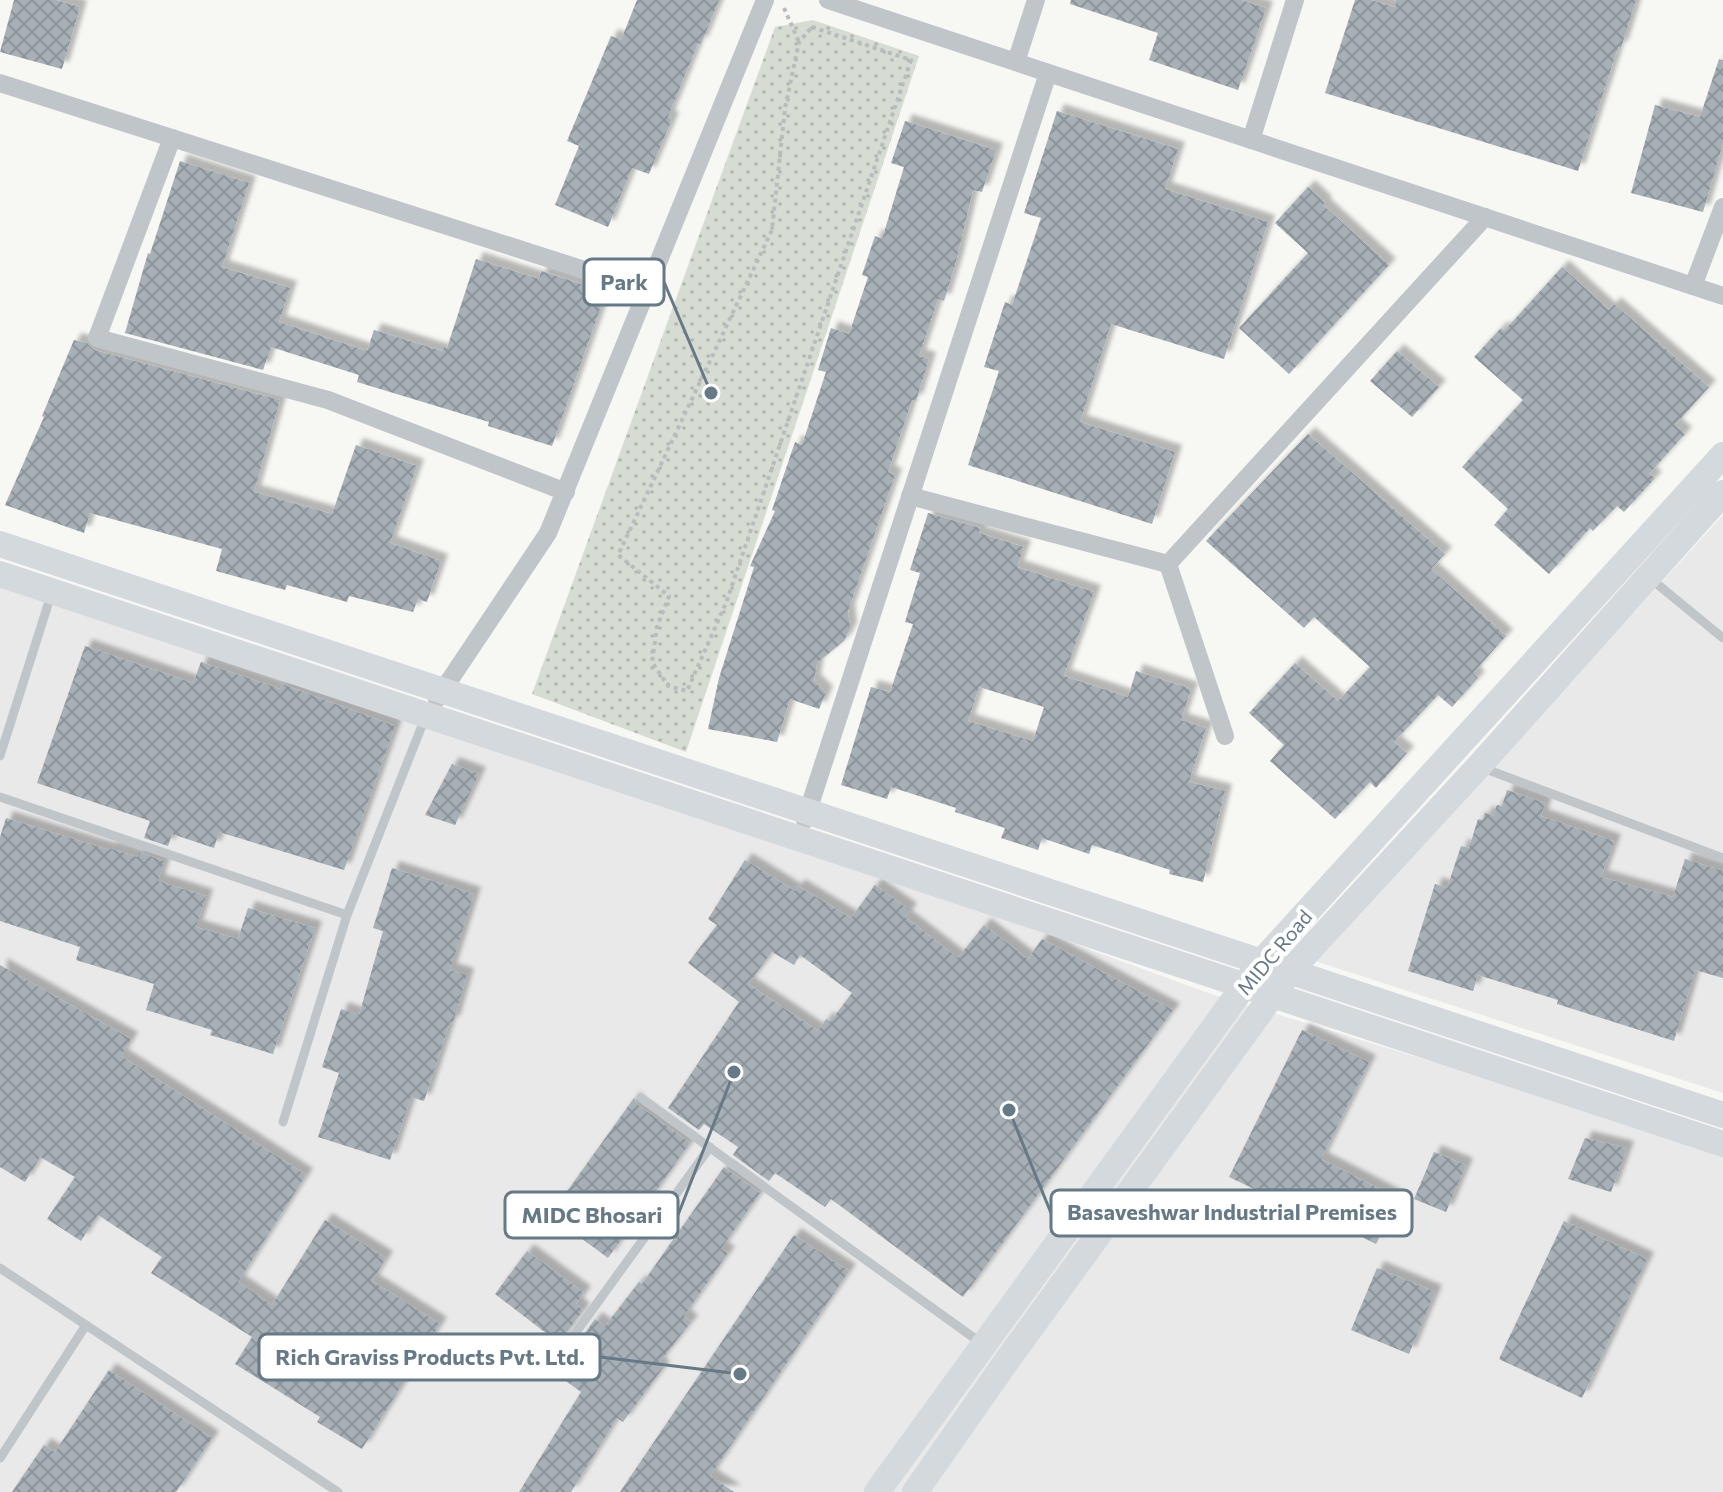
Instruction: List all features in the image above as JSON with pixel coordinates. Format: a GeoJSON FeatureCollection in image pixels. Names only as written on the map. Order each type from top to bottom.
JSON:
{"type":"FeatureCollection","features":[{"type":"Feature","properties":{"kind":"main road","name":"MIDC Road"},"geometry":{"type":"LineString","coordinates":[[877,1492],[1262,961],[1723,455]]}},
{"type":"Feature","properties":{"kind":"main road","name":"MIDC Road"},"geometry":{"type":"LineString","coordinates":[[915,1492],[1290,971],[1479,766],[1723,493]]}},
{"type":"Feature","properties":{"kind":"main road"},"geometry":{"type":"LineString","coordinates":[[0,544],[1723,1115]]}},
{"type":"Feature","properties":{"kind":"main road"},"geometry":{"type":"LineString","coordinates":[[0,574],[1723,1144]]}},
{"type":"Feature","properties":{"kind":"main road"},"geometry":{"type":"LineString","coordinates":[[1158,1107],[1180,1122]]}},
{"type":"Feature","properties":{"kind":"street"},"geometry":{"type":"LineString","coordinates":[[426,715],[548,533],[765,0]]}},
{"type":"Feature","properties":{"kind":"street"},"geometry":{"type":"LineString","coordinates":[[828,0],[1723,296]]}},
{"type":"Feature","properties":{"kind":"street"},"geometry":{"type":"LineString","coordinates":[[1016,62],[1036,0]]}},
{"type":"Feature","properties":{"kind":"street"},"geometry":{"type":"LineString","coordinates":[[1251,140],[1295,0]]}},
{"type":"Feature","properties":{"kind":"street"},"geometry":{"type":"LineString","coordinates":[[799,838],[1048,73]]}},
{"type":"Feature","properties":{"kind":"street"},"geometry":{"type":"LineString","coordinates":[[0,83],[647,290]]}},
{"type":"Feature","properties":{"kind":"street"},"geometry":{"type":"LineString","coordinates":[[172,138],[97,338],[328,400],[566,492]]}},
{"type":"Feature","properties":{"kind":"street"},"geometry":{"type":"LineString","coordinates":[[1693,286],[1723,207]]}},
{"type":"Feature","properties":{"kind":"street"},"geometry":{"type":"LineString","coordinates":[[1168,564],[1485,217]]}},
{"type":"Feature","properties":{"kind":"street"},"geometry":{"type":"LineString","coordinates":[[910,496],[1168,564]]}},
{"type":"Feature","properties":{"kind":"street"},"geometry":{"type":"LineString","coordinates":[[1168,564],[1225,736]]}},
{"type":"Feature","properties":{"kind":"lane"},"geometry":{"type":"LineString","coordinates":[[0,756],[62,564]]}},
{"type":"Feature","properties":{"kind":"lane"},"geometry":{"type":"LineString","coordinates":[[1648,577],[1723,638]]}},
{"type":"Feature","properties":{"kind":"lane"},"geometry":{"type":"LineString","coordinates":[[283,1122],[347,915],[426,715]]}},
{"type":"Feature","properties":{"kind":"lane"},"geometry":{"type":"LineString","coordinates":[[1479,766],[1723,858]]}},
{"type":"Feature","properties":{"kind":"lane"},"geometry":{"type":"LineString","coordinates":[[0,797],[347,915]]}},
{"type":"Feature","properties":{"kind":"lane"},"geometry":{"type":"LineString","coordinates":[[641,1098],[1006,1362]]}},
{"type":"Feature","properties":{"kind":"lane"},"geometry":{"type":"LineString","coordinates":[[553,1364],[710,1147]]}},
{"type":"Feature","properties":{"kind":"lane"},"geometry":{"type":"LineString","coordinates":[[0,1268],[338,1492]]}},
{"type":"Feature","properties":{"kind":"lane"},"geometry":{"type":"LineString","coordinates":[[0,1458],[86,1325]]}},
{"type":"Feature","properties":{"kind":"path"},"geometry":{"type":"LineString","coordinates":[[780,0],[799,42],[785,108],[772,230],[618,555],[669,596],[657,627],[652,662],[668,686],[687,691],[726,603],[911,60],[812,27],[799,42]]}},
{"type":"Feature","properties":{"kind":"shaded area"},"geometry":{"type":"Polygon","coordinates":[[[813,20],[919,56],[686,752],[532,694],[775,27],[813,20]]]}},
{"type":"Feature","properties":{"kind":"shaded area"},"geometry":{"type":"Polygon","coordinates":[[[1723,515],[1723,1093],[1315,961],[1723,515]]]}},
{"type":"Feature","properties":{"kind":"shaded area"},"geometry":{"type":"Polygon","coordinates":[[[0,565],[463,720],[1211,994],[1723,1151],[1723,1492],[0,1492],[0,565]]]}},
{"type":"Feature","properties":{"kind":"building"},"geometry":{"type":"Polygon","coordinates":[[[14,0],[56,0],[80,7],[62,69],[0,52],[14,0]]]}},
{"type":"Feature","properties":{"kind":"building"},"geometry":{"type":"Polygon","coordinates":[[[637,0],[719,0],[668,117],[672,119],[649,174],[632,168],[608,227],[555,205],[579,146],[567,141],[611,36],[621,40],[637,0]]]}},
{"type":"Feature","properties":{"kind":"building"},"geometry":{"type":"Polygon","coordinates":[[[1071,0],[1241,0],[1266,8],[1238,90],[1149,60],[1158,33],[1070,4],[1071,0]]]}},
{"type":"Feature","properties":{"kind":"building"},"geometry":{"type":"Polygon","coordinates":[[[1355,0],[1371,0],[1395,7],[1396,0],[1636,0],[1578,171],[1325,93],[1355,0]]]}},
{"type":"Feature","properties":{"kind":"building"},"geometry":{"type":"Polygon","coordinates":[[[1719,59],[1723,60],[1723,143],[1703,212],[1631,193],[1655,105],[1700,117],[1719,59]]]}},
{"type":"Feature","properties":{"kind":"building"},"geometry":{"type":"Polygon","coordinates":[[[1057,111],[1178,149],[1165,189],[1268,222],[1224,359],[1111,324],[1080,422],[1175,452],[1152,524],[968,465],[999,371],[984,367],[1005,302],[1012,305],[1041,218],[1024,213],[1057,111]]]}},
{"type":"Feature","properties":{"kind":"building"},"geometry":{"type":"Polygon","coordinates":[[[905,121],[996,150],[982,192],[973,190],[944,301],[938,299],[919,356],[929,359],[888,472],[895,475],[848,611],[850,629],[844,641],[817,663],[814,681],[826,693],[819,709],[790,699],[777,742],[708,729],[719,678],[754,567],[750,566],[775,511],[772,510],[795,442],[802,445],[826,372],[818,370],[831,328],[849,334],[868,277],[862,275],[875,236],[882,239],[904,167],[891,163],[905,121]]]}},
{"type":"Feature","properties":{"kind":"building"},"geometry":{"type":"Polygon","coordinates":[[[180,161],[249,183],[222,267],[290,288],[279,322],[367,351],[374,330],[442,351],[444,347],[447,348],[476,259],[539,279],[541,271],[606,292],[552,446],[488,426],[489,422],[357,382],[359,375],[271,347],[263,370],[125,333],[148,253],[180,161]]]}},
{"type":"Feature","properties":{"kind":"building"},"geometry":{"type":"Polygon","coordinates":[[[1308,187],[1325,203],[1323,205],[1389,265],[1289,374],[1239,328],[1308,253],[1275,223],[1308,187]]]}},
{"type":"Feature","properties":{"kind":"building"},"geometry":{"type":"Polygon","coordinates":[[[1562,267],[1609,310],[1614,304],[1709,387],[1675,425],[1685,434],[1649,474],[1655,478],[1624,512],[1617,506],[1593,531],[1590,528],[1549,574],[1494,525],[1508,509],[1462,467],[1523,400],[1474,357],[1501,328],[1504,331],[1562,267]]]}},
{"type":"Feature","properties":{"kind":"building"},"geometry":{"type":"Polygon","coordinates":[[[74,340],[87,343],[94,350],[280,400],[254,492],[332,514],[356,445],[417,466],[390,543],[441,561],[427,602],[418,599],[413,612],[349,596],[347,602],[287,585],[285,590],[216,571],[222,549],[90,513],[84,533],[5,505],[74,340]]]}},
{"type":"Feature","properties":{"kind":"building"},"geometry":{"type":"Polygon","coordinates":[[[1397,351],[1439,387],[1412,417],[1370,381],[1397,351]]]}},
{"type":"Feature","properties":{"kind":"building"},"geometry":{"type":"Polygon","coordinates":[[[1308,434],[1445,554],[1431,569],[1506,636],[1473,673],[1478,678],[1452,707],[1438,695],[1394,742],[1407,753],[1376,788],[1370,782],[1335,819],[1270,761],[1284,745],[1249,713],[1295,663],[1338,701],[1370,667],[1314,617],[1304,628],[1206,541],[1308,434]]]}},
{"type":"Feature","properties":{"kind":"building"},"geometry":{"type":"Polygon","coordinates":[[[928,513],[980,528],[979,533],[1024,547],[1017,567],[1094,592],[1064,676],[1128,697],[1136,671],[1191,689],[1181,720],[1206,728],[1189,782],[1225,791],[1203,882],[1169,874],[1170,870],[1092,845],[1089,854],[1042,838],[1038,850],[1001,838],[1005,828],[955,812],[956,808],[891,787],[887,799],[841,785],[871,687],[890,692],[913,624],[905,622],[920,573],[910,570],[928,513]],[[979,687],[968,721],[1033,741],[1044,707],[979,687]]]}},
{"type":"Feature","properties":{"kind":"building"},"geometry":{"type":"Polygon","coordinates":[[[85,646],[193,683],[201,662],[280,689],[282,684],[395,726],[344,870],[219,832],[214,848],[172,834],[168,846],[144,838],[150,821],[37,783],[85,646]]]}},
{"type":"Feature","properties":{"kind":"building"},"geometry":{"type":"Polygon","coordinates":[[[452,764],[479,774],[455,825],[425,815],[452,764]]]}},
{"type":"Feature","properties":{"kind":"building"},"geometry":{"type":"Polygon","coordinates":[[[1507,790],[1545,803],[1541,816],[1614,841],[1601,877],[1673,897],[1685,859],[1723,871],[1723,978],[1695,970],[1674,1041],[1478,975],[1473,991],[1408,971],[1435,884],[1447,888],[1461,846],[1469,848],[1478,819],[1483,820],[1485,813],[1493,816],[1497,805],[1502,806],[1507,790]]]}},
{"type":"Feature","properties":{"kind":"building"},"geometry":{"type":"Polygon","coordinates":[[[6,818],[109,850],[137,857],[139,852],[164,861],[158,881],[206,896],[196,927],[238,939],[248,908],[315,928],[273,1054],[210,1035],[212,1030],[146,1010],[154,984],[76,960],[80,947],[0,921],[0,837],[6,818]]]}},
{"type":"Feature","properties":{"kind":"building"},"geometry":{"type":"Polygon","coordinates":[[[745,860],[795,891],[798,886],[851,918],[875,885],[910,910],[905,917],[958,958],[984,925],[1028,959],[1042,939],[1173,1010],[963,1297],[831,1199],[825,1207],[775,1173],[769,1181],[733,1155],[738,1147],[704,1124],[699,1130],[668,1108],[739,1002],[688,963],[717,925],[708,919],[745,860]],[[772,952],[748,984],[818,1031],[826,1019],[830,1022],[852,993],[800,955],[794,965],[772,952]]]}},
{"type":"Feature","properties":{"kind":"building"},"geometry":{"type":"Polygon","coordinates":[[[392,868],[474,894],[450,970],[467,975],[453,1023],[450,1022],[424,1101],[411,1097],[390,1160],[318,1137],[339,1073],[322,1067],[341,1009],[359,1015],[383,931],[373,928],[392,868]]]}},
{"type":"Feature","properties":{"kind":"building"},"geometry":{"type":"Polygon","coordinates":[[[0,965],[131,1039],[121,1056],[306,1175],[238,1282],[272,1305],[325,1220],[386,1258],[372,1281],[440,1324],[362,1449],[317,1422],[320,1417],[235,1364],[252,1337],[151,1273],[162,1257],[98,1215],[81,1241],[47,1219],[75,1177],[40,1157],[25,1182],[0,1167],[0,965]]]}},
{"type":"Feature","properties":{"kind":"building"},"geometry":{"type":"Polygon","coordinates":[[[1302,1030],[1369,1062],[1321,1159],[1399,1199],[1376,1244],[1298,1205],[1296,1209],[1229,1177],[1302,1030]]]}},
{"type":"Feature","properties":{"kind":"building"},"geometry":{"type":"Polygon","coordinates":[[[634,1098],[637,1104],[690,1143],[608,1258],[550,1215],[634,1098]]]}},
{"type":"Feature","properties":{"kind":"building"},"geometry":{"type":"Polygon","coordinates":[[[1585,1138],[1627,1148],[1611,1192],[1568,1179],[1585,1138]]]}},
{"type":"Feature","properties":{"kind":"building"},"geometry":{"type":"Polygon","coordinates":[[[1434,1152],[1466,1165],[1446,1212],[1414,1199],[1434,1152]]]}},
{"type":"Feature","properties":{"kind":"building"},"geometry":{"type":"Polygon","coordinates":[[[724,1167],[760,1193],[721,1249],[728,1253],[684,1316],[691,1322],[658,1364],[663,1368],[623,1422],[617,1418],[571,1492],[519,1492],[581,1392],[556,1374],[595,1319],[605,1326],[639,1282],[642,1284],[724,1167]]]}},
{"type":"Feature","properties":{"kind":"building"},"geometry":{"type":"Polygon","coordinates":[[[1564,1221],[1647,1259],[1582,1398],[1499,1359],[1564,1221]]]}},
{"type":"Feature","properties":{"kind":"building"},"geometry":{"type":"Polygon","coordinates":[[[794,1235],[849,1271],[710,1476],[734,1492],[620,1492],[794,1235]]]}},
{"type":"Feature","properties":{"kind":"building"},"geometry":{"type":"Polygon","coordinates":[[[527,1251],[584,1293],[576,1304],[583,1310],[559,1343],[495,1294],[527,1251]]]}},
{"type":"Feature","properties":{"kind":"building"},"geometry":{"type":"Polygon","coordinates":[[[1377,1268],[1435,1292],[1409,1354],[1351,1330],[1377,1268]]]}},
{"type":"Feature","properties":{"kind":"building"},"geometry":{"type":"Polygon","coordinates":[[[109,1370],[212,1438],[176,1492],[12,1492],[44,1445],[55,1452],[109,1370]]]}},
{"type":"Feature","properties":{"kind":"place","name":"Park"},"geometry":{"type":"Point","coordinates":[711,393]}},
{"type":"Feature","properties":{"kind":"place","name":"MIDC Bhosari"},"geometry":{"type":"Point","coordinates":[734,1072]}},
{"type":"Feature","properties":{"kind":"place","name":"Basaveshwar Industrial Premises"},"geometry":{"type":"Point","coordinates":[1009,1110]}},
{"type":"Feature","properties":{"kind":"place","name":"Rich Graviss Products Pvt. Ltd."},"geometry":{"type":"Point","coordinates":[740,1374]}}]}
